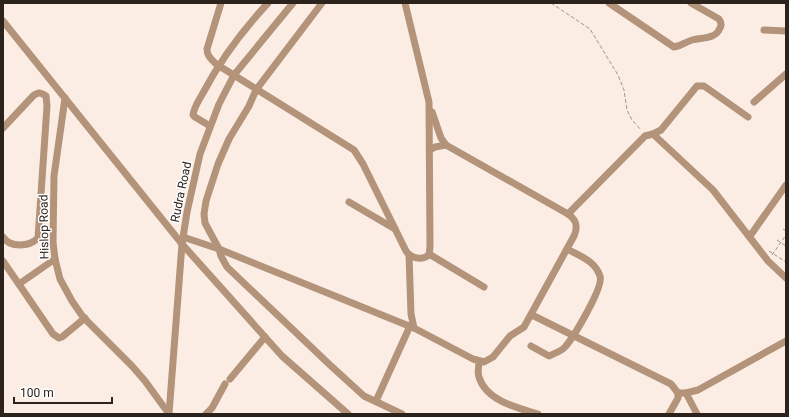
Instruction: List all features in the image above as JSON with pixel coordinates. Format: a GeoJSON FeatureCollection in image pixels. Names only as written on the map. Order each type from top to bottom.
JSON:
{"type":"FeatureCollection","features":[{"type":"Feature","properties":{"kind":"street"},"geometry":{"type":"LineString","coordinates":[[221,3],[207,53],[209,57],[218,66],[354,150],[363,164],[406,251],[412,257],[421,258],[426,258],[430,254],[431,236],[429,102]]}},
{"type":"Feature","properties":{"kind":"street"},"geometry":{"type":"LineString","coordinates":[[210,126],[195,118],[193,111],[218,66],[239,36],[268,3]]}},
{"type":"Feature","properties":{"kind":"street","name":"Rudra Road"},"geometry":{"type":"LineString","coordinates":[[169,414],[182,240],[200,154],[218,104],[234,75],[293,3]]}},
{"type":"Feature","properties":{"kind":"street"},"geometry":{"type":"LineString","coordinates":[[322,3],[256,90],[250,106],[229,139],[218,164],[206,201],[204,214],[205,223],[227,267],[364,396],[402,414]]}},
{"type":"Feature","properties":{"kind":"street"},"geometry":{"type":"LineString","coordinates":[[182,240],[219,249],[412,327],[479,362],[484,362],[493,357],[510,336],[524,327],[532,315],[567,249],[577,229],[577,225],[573,217],[446,145],[439,134],[429,102],[405,3]]}},
{"type":"Feature","properties":{"kind":"street"},"geometry":{"type":"LineString","coordinates":[[610,3],[674,47],[679,47],[694,39],[712,36],[721,27],[721,22],[719,19],[691,3]]}},
{"type":"Feature","properties":{"kind":"street"},"geometry":{"type":"LineString","coordinates":[[3,22],[182,240],[265,337],[282,356],[348,414]]}},
{"type":"Feature","properties":{"kind":"street"},"geometry":{"type":"LineString","coordinates":[[764,30],[786,31]]}},
{"type":"Feature","properties":{"kind":"street"},"geometry":{"type":"LineString","coordinates":[[754,102],[786,74]]}},
{"type":"Feature","properties":{"kind":"street"},"geometry":{"type":"LineString","coordinates":[[568,214],[645,136],[663,128],[693,89],[700,85],[704,86],[748,117]]}},
{"type":"Feature","properties":{"kind":"street"},"geometry":{"type":"LineString","coordinates":[[3,128],[37,93],[46,96],[47,106],[38,238],[35,241],[14,245],[6,241],[3,237]]}},
{"type":"Feature","properties":{"kind":"street","name":"Hislop Road"},"geometry":{"type":"LineString","coordinates":[[65,98],[54,176],[53,242],[54,259],[60,279],[72,301],[85,318],[132,366],[169,414]]}},
{"type":"Feature","properties":{"kind":"street"},"geometry":{"type":"LineString","coordinates":[[650,135],[713,190],[768,260],[786,278]]}},
{"type":"Feature","properties":{"kind":"street"},"geometry":{"type":"LineString","coordinates":[[430,150],[435,147],[446,145]]}},
{"type":"Feature","properties":{"kind":"street"},"geometry":{"type":"LineString","coordinates":[[750,236],[786,185]]}},
{"type":"Feature","properties":{"kind":"street"},"geometry":{"type":"LineString","coordinates":[[349,202],[395,229]]}},
{"type":"Feature","properties":{"kind":"street"},"geometry":{"type":"LineString","coordinates":[[531,346],[549,356],[563,349],[574,335],[598,292],[601,278],[593,264],[567,249]]}},
{"type":"Feature","properties":{"kind":"street"},"geometry":{"type":"LineString","coordinates":[[430,254],[484,287]]}},
{"type":"Feature","properties":{"kind":"street"},"geometry":{"type":"LineString","coordinates":[[376,401],[412,327],[410,255]]}},
{"type":"Feature","properties":{"kind":"street"},"geometry":{"type":"LineString","coordinates":[[19,284],[54,259]]}},
{"type":"Feature","properties":{"kind":"street"},"geometry":{"type":"LineString","coordinates":[[3,261],[56,337],[62,337],[85,318]]}},
{"type":"Feature","properties":{"kind":"street"},"geometry":{"type":"LineString","coordinates":[[532,315],[671,384],[678,393],[678,398],[669,414]]}},
{"type":"Feature","properties":{"kind":"street"},"geometry":{"type":"LineString","coordinates":[[206,414],[212,408],[228,381],[265,337]]}},
{"type":"Feature","properties":{"kind":"street"},"geometry":{"type":"LineString","coordinates":[[678,393],[698,390],[786,341]]}},
{"type":"Feature","properties":{"kind":"street"},"geometry":{"type":"LineString","coordinates":[[479,362],[478,376],[486,389],[495,397],[516,411],[538,414]]}},
{"type":"Feature","properties":{"kind":"street"},"geometry":{"type":"LineString","coordinates":[[686,393],[697,414]]}},
{"type":"Feature","properties":{"kind":"path"},"geometry":{"type":"LineString","coordinates":[[551,3],[590,29],[618,75],[624,90],[627,110],[632,120],[650,135]]}},
{"type":"Feature","properties":{"kind":"path"},"geometry":{"type":"LineString","coordinates":[[768,260],[786,234]]}},
{"type":"Feature","properties":{"kind":"path"},"geometry":{"type":"LineString","coordinates":[[777,240],[786,246]]}},
{"type":"Feature","properties":{"kind":"path"},"geometry":{"type":"LineString","coordinates":[[769,251],[786,262]]}}]}
